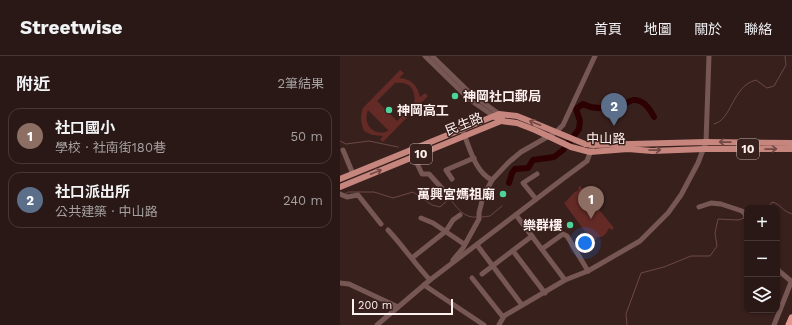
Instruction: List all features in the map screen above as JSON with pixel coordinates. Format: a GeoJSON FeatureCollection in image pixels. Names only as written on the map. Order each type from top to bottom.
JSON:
{"type":"FeatureCollection","features":[{"type":"Feature","properties":{"kind":"highway"},"geometry":{"type":"LineString","coordinates":[[789,325],[792,318]]}},
{"type":"Feature","properties":{"kind":"main road","name":"中山路"},"geometry":{"type":"LineString","coordinates":[[500,117],[517,116],[585,144],[593,145],[706,142],[792,143]]}},
{"type":"Feature","properties":{"kind":"main road","name":"中山路"},"geometry":{"type":"LineString","coordinates":[[500,117],[566,145],[590,152],[628,149],[652,151],[704,149],[792,149]]}},
{"type":"Feature","properties":{"kind":"main road","name":"民生路"},"geometry":{"type":"LineString","coordinates":[[340,187],[414,157],[500,117]]}},
{"type":"Feature","properties":{"kind":"main road","name":"民生路"},"geometry":{"type":"LineString","coordinates":[[340,179],[463,133]]}},
{"type":"Feature","properties":{"kind":"street","name":"中山路"},"geometry":{"type":"LineString","coordinates":[[425,56],[469,99],[500,117]]}},
{"type":"Feature","properties":{"kind":"street","name":"中山路"},"geometry":{"type":"LineString","coordinates":[[432,56],[470,93],[500,117]]}},
{"type":"Feature","properties":{"kind":"street"},"geometry":{"type":"LineString","coordinates":[[448,266],[463,248],[479,219],[483,197],[492,180],[521,152],[556,132],[563,125],[595,56]]}},
{"type":"Feature","properties":{"kind":"street"},"geometry":{"type":"LineString","coordinates":[[499,325],[503,317],[522,305],[565,280],[588,271],[640,241],[668,213],[689,182],[698,164],[706,142],[709,56]]}},
{"type":"Feature","properties":{"kind":"street"},"geometry":{"type":"LineString","coordinates":[[463,133],[474,158],[482,171],[492,180]]}},
{"type":"Feature","properties":{"kind":"street"},"geometry":{"type":"LineString","coordinates":[[377,325],[430,280],[587,161],[593,145]]}},
{"type":"Feature","properties":{"kind":"street"},"geometry":{"type":"LineString","coordinates":[[343,150],[353,174]]}},
{"type":"Feature","properties":{"kind":"street"},"geometry":{"type":"LineString","coordinates":[[414,157],[422,174],[429,174],[448,195]]}},
{"type":"Feature","properties":{"kind":"street"},"geometry":{"type":"LineString","coordinates":[[452,179],[446,170],[474,158]]}},
{"type":"Feature","properties":{"kind":"street"},"geometry":{"type":"LineString","coordinates":[[536,199],[523,183],[537,174]]}},
{"type":"Feature","properties":{"kind":"street"},"geometry":{"type":"LineString","coordinates":[[342,195],[358,195],[382,224]]}},
{"type":"Feature","properties":{"kind":"street"},"geometry":{"type":"LineString","coordinates":[[699,207],[711,203],[728,206],[744,213]]}},
{"type":"Feature","properties":{"kind":"street"},"geometry":{"type":"LineString","coordinates":[[412,258],[446,231],[453,220],[460,215]]}},
{"type":"Feature","properties":{"kind":"street"},"geometry":{"type":"LineString","coordinates":[[516,215],[565,280]]}},
{"type":"Feature","properties":{"kind":"street"},"geometry":{"type":"LineString","coordinates":[[421,218],[446,231],[464,244]]}},
{"type":"Feature","properties":{"kind":"street"},"geometry":{"type":"LineString","coordinates":[[388,230],[430,280]]}},
{"type":"Feature","properties":{"kind":"street"},"geometry":{"type":"LineString","coordinates":[[542,249],[563,234],[567,236],[588,271]]}},
{"type":"Feature","properties":{"kind":"street"},"geometry":{"type":"LineString","coordinates":[[482,274],[532,236]]}},
{"type":"Feature","properties":{"kind":"street"},"geometry":{"type":"LineString","coordinates":[[477,245],[522,305]]}},
{"type":"Feature","properties":{"kind":"street"},"geometry":{"type":"LineString","coordinates":[[513,251],[544,293]]}},
{"type":"Feature","properties":{"kind":"street"},"geometry":{"type":"LineString","coordinates":[[774,325],[791,281],[780,272]]}},
{"type":"Feature","properties":{"kind":"street"},"geometry":{"type":"LineString","coordinates":[[472,278],[503,317]]}},
{"type":"Feature","properties":{"kind":"street"},"geometry":{"type":"LineString","coordinates":[[340,283],[349,284],[398,307]]}},
{"type":"Feature","properties":{"kind":"street"},"geometry":{"type":"LineString","coordinates":[[424,285],[484,325]]}},
{"type":"Feature","properties":{"kind":"shaded area"},"geometry":{"type":"Polygon","coordinates":[[[400,70],[404,73],[399,78],[411,81],[417,89],[420,97],[425,93],[428,96],[383,142],[380,140],[383,136],[372,135],[364,131],[361,120],[363,108],[400,70]],[[395,83],[377,101],[397,121],[410,108],[415,99],[412,88],[408,84],[395,83]],[[368,110],[367,120],[370,128],[378,132],[388,131],[388,130],[368,110]]]}},
{"type":"Feature","properties":{"kind":"shaded area"},"geometry":{"type":"Polygon","coordinates":[[[580,186],[614,228],[612,230],[609,228],[604,235],[601,237],[596,237],[597,239],[592,241],[564,203],[579,190],[578,188],[580,186]]]}},
{"type":"Feature","properties":{"kind":"waterway"},"geometry":{"type":"LineString","coordinates":[[714,124],[725,116],[737,96],[748,83],[756,80],[767,88],[774,86],[786,65],[785,56]]}},
{"type":"Feature","properties":{"kind":"waterway"},"geometry":{"type":"LineString","coordinates":[[509,183],[515,169],[528,168],[533,160],[554,157],[563,150],[579,129],[580,121],[576,109],[583,104],[603,108],[637,100],[646,105],[654,117]]}},
{"type":"Feature","properties":{"kind":"waterway"},"geometry":{"type":"LineString","coordinates":[[340,141],[346,144],[369,141],[398,147]]}},
{"type":"Feature","properties":{"kind":"waterway"},"geometry":{"type":"LineString","coordinates":[[345,194],[348,192],[374,192],[393,198],[413,192],[432,205],[440,207],[448,200],[451,200],[465,215],[477,217]]}},
{"type":"Feature","properties":{"kind":"waterway"},"geometry":{"type":"LineString","coordinates":[[770,205],[772,202],[779,205]]}},
{"type":"Feature","properties":{"kind":"waterway"},"geometry":{"type":"LineString","coordinates":[[482,217],[490,216],[502,206]]}},
{"type":"Feature","properties":{"kind":"waterway"},"geometry":{"type":"LineString","coordinates":[[780,206],[792,214]]}},
{"type":"Feature","properties":{"kind":"waterway"},"geometry":{"type":"LineString","coordinates":[[627,325],[626,314],[641,273],[664,267],[691,256],[710,256],[717,246],[715,233],[718,219],[738,220],[744,218]]}},
{"type":"Feature","properties":{"kind":"place","name":"神岡社口郵局"},"geometry":{"type":"Point","coordinates":[455,96]}},
{"type":"Feature","properties":{"kind":"place","name":"神岡高工"},"geometry":{"type":"Point","coordinates":[389,110]}},
{"type":"Feature","properties":{"kind":"place","name":"社口派出所"},"geometry":{"type":"Point","coordinates":[614,126]}},
{"type":"Feature","properties":{"kind":"place","name":"萬興宮媽祖廟"},"geometry":{"type":"Point","coordinates":[503,194]}},
{"type":"Feature","properties":{"kind":"place","name":"社口國小"},"geometry":{"type":"Point","coordinates":[591,219]}},
{"type":"Feature","properties":{"kind":"place","name":"樂群樓"},"geometry":{"type":"Point","coordinates":[570,225]}}]}
